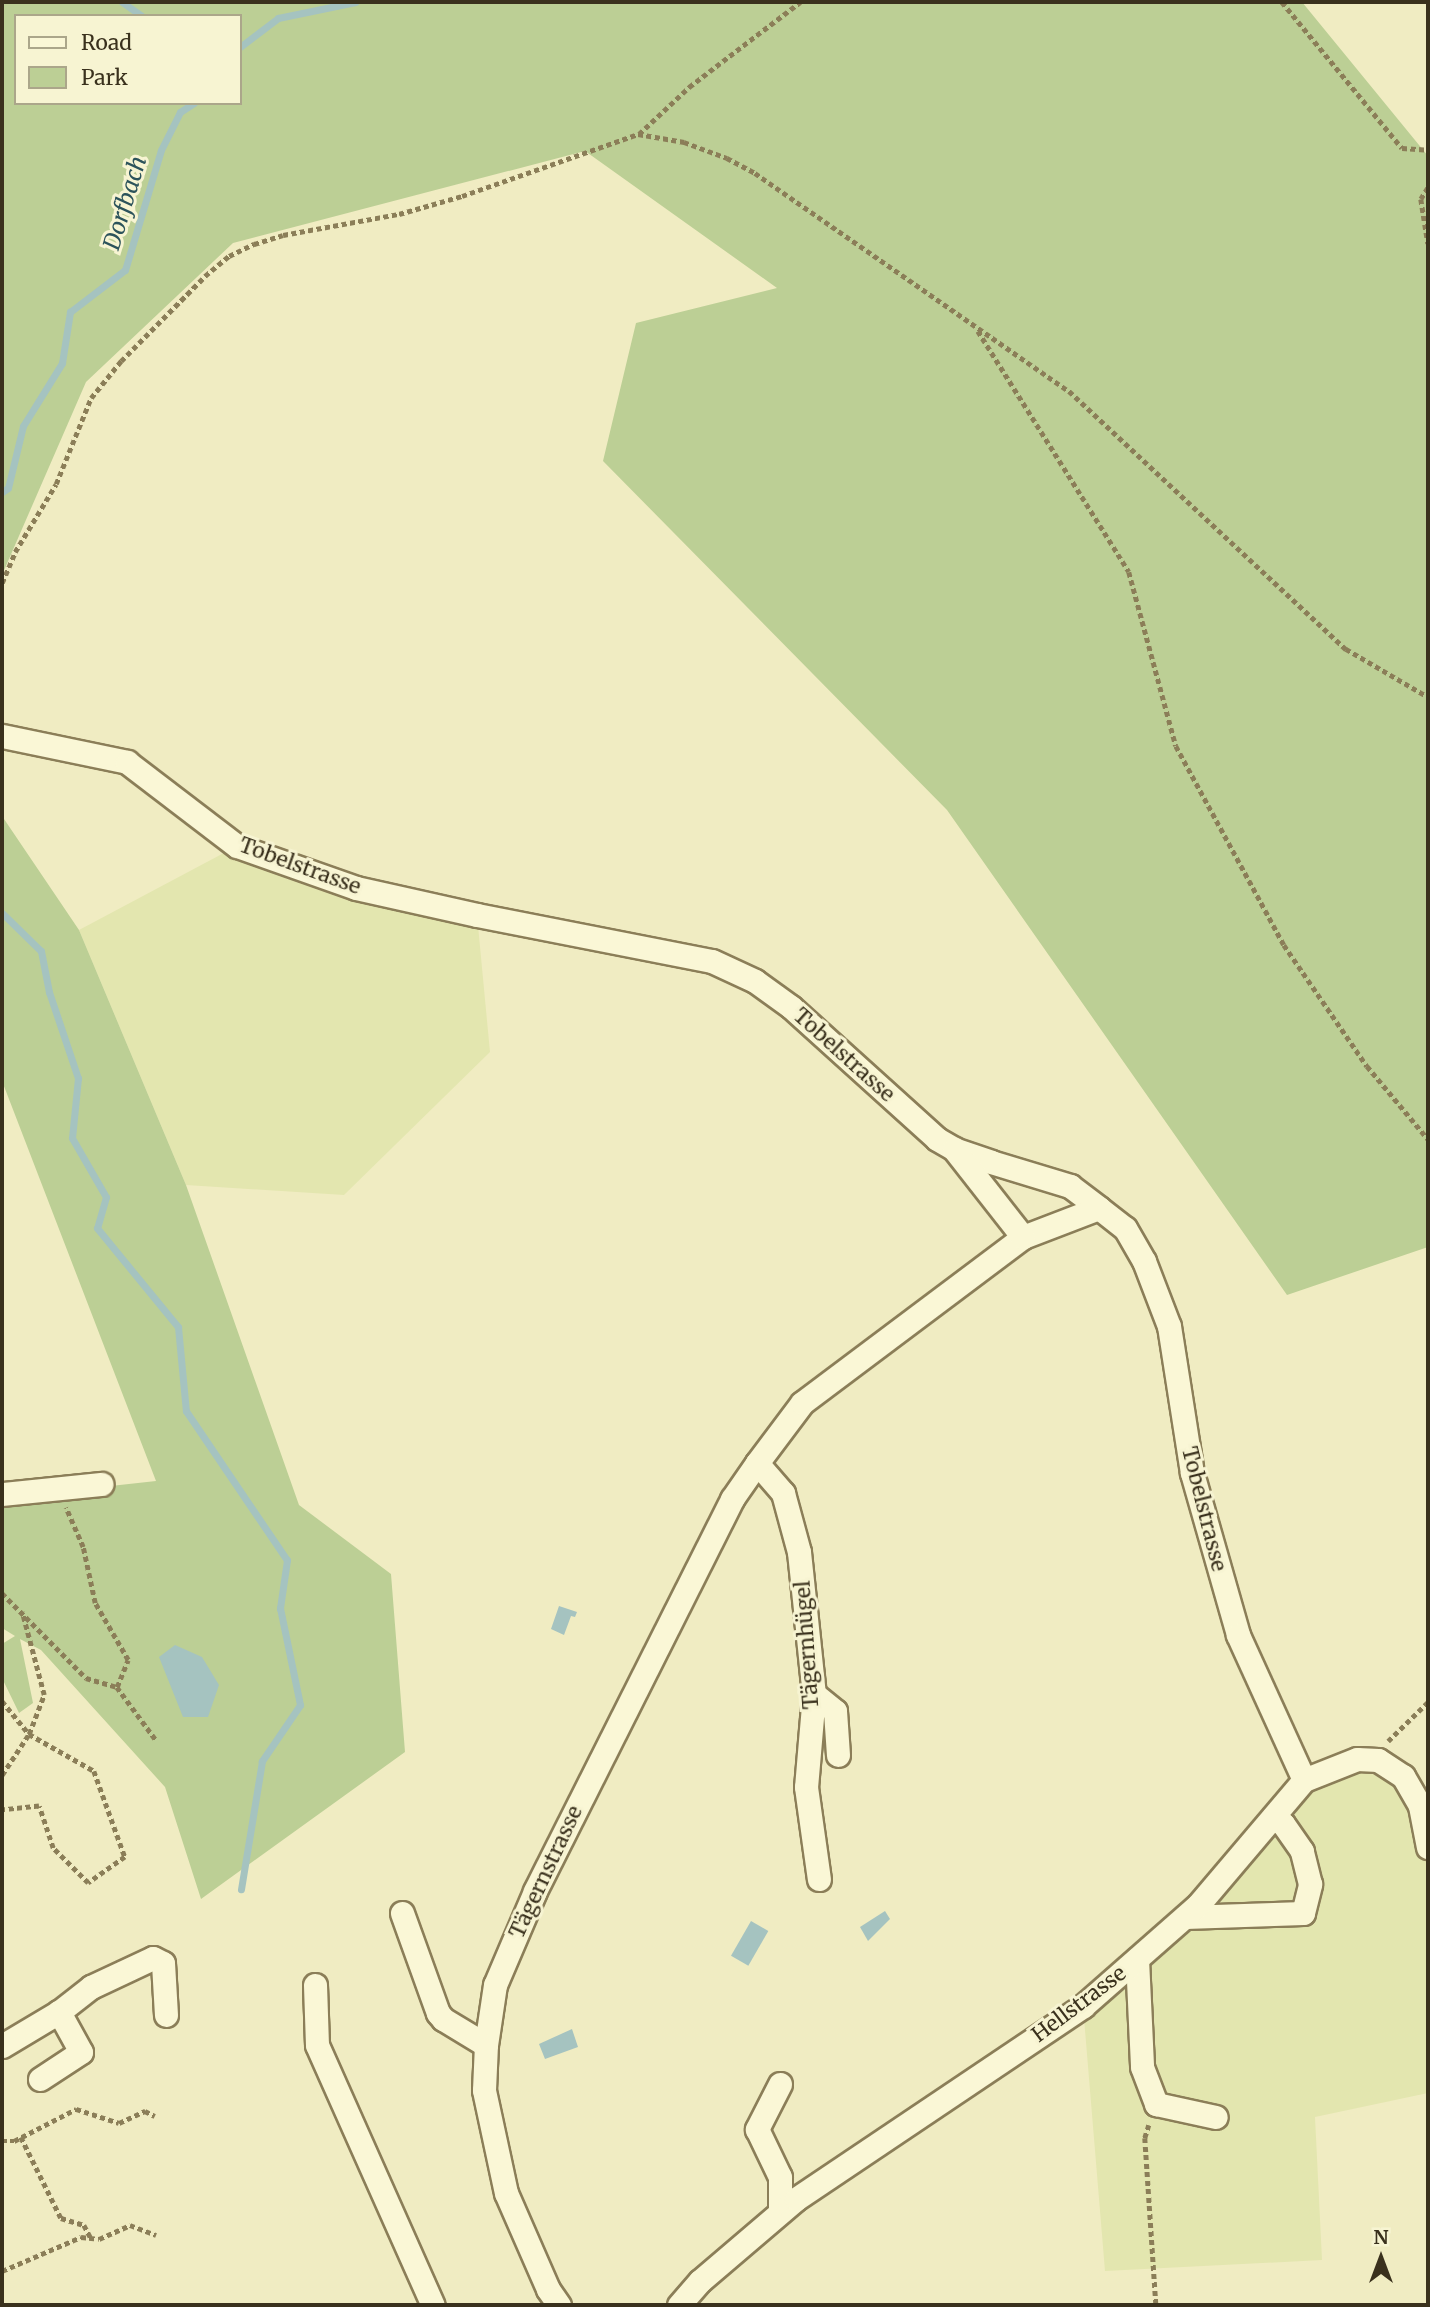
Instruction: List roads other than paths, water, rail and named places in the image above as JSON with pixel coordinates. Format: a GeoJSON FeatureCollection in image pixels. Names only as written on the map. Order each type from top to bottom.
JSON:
{"type":"FeatureCollection","features":[{"type":"Feature","properties":{"kind":"street","name":"Tobelstrasse"},"geometry":{"type":"LineString","coordinates":[[2,736],[127,762],[237,846],[356,888],[477,915],[712,961],[755,981],[791,1007],[937,1139],[954,1149],[1070,1186],[1125,1228],[1144,1261],[1169,1326],[1192,1473],[1238,1635],[1304,1780]]}},
{"type":"Feature","properties":{"kind":"street"},"geometry":{"type":"LineString","coordinates":[[954,1149],[1023,1237]]}},
{"type":"Feature","properties":{"kind":"street","name":"Tägernstrasse"},"geometry":{"type":"LineString","coordinates":[[559,2305],[548,2289],[506,2193],[484,2090],[485,2045],[495,1984],[535,1891],[732,1499],[802,1403],[1023,1237],[1099,1208]]}},
{"type":"Feature","properties":{"kind":"street","name":"Tägernhügel"},"geometry":{"type":"LineString","coordinates":[[757,1463],[783,1493],[799,1552],[814,1694],[806,1787],[820,1878]]}},
{"type":"Feature","properties":{"kind":"street"},"geometry":{"type":"LineString","coordinates":[[2,1494],[101,1483]]}},
{"type":"Feature","properties":{"kind":"street"},"geometry":{"type":"LineString","coordinates":[[814,1694],[835,1711],[838,1755]]}},
{"type":"Feature","properties":{"kind":"street","name":"Hellstrasse"},"geometry":{"type":"LineString","coordinates":[[679,2305],[700,2281],[780,2212],[912,2118],[1083,2006],[1185,1917],[1304,1780],[1357,1759],[1378,1760],[1403,1776],[1420,1806],[1428,1847]]}},
{"type":"Feature","properties":{"kind":"street"},"geometry":{"type":"LineString","coordinates":[[1185,1917],[1303,1913],[1310,1884],[1301,1852],[1283,1824],[1273,1817]]}},
{"type":"Feature","properties":{"kind":"street"},"geometry":{"type":"LineString","coordinates":[[402,1913],[438,2013],[443,2020],[485,2045]]}},
{"type":"Feature","properties":{"kind":"street"},"geometry":{"type":"LineString","coordinates":[[2,2046],[59,2012],[91,1987],[153,1958],[163,1962],[166,2015]]}},
{"type":"Feature","properties":{"kind":"street"},"geometry":{"type":"LineString","coordinates":[[1137,1959],[1142,2067],[1156,2104],[1216,2117]]}},
{"type":"Feature","properties":{"kind":"street"},"geometry":{"type":"LineString","coordinates":[[316,1985],[317,2045],[433,2305]]}},
{"type":"Feature","properties":{"kind":"street"},"geometry":{"type":"LineString","coordinates":[[40,2079],[81,2052],[59,2012]]}},
{"type":"Feature","properties":{"kind":"street"},"geometry":{"type":"LineString","coordinates":[[780,2084],[757,2129],[780,2177],[780,2212]]}},
{"type":"Feature","properties":{"kind":"water"},"geometry":{"type":"Polygon","coordinates":[[[559,1606],[577,1612],[575,1617],[571,1616],[564,1635],[551,1629],[559,1606]]]}},
{"type":"Feature","properties":{"kind":"water"},"geometry":{"type":"Polygon","coordinates":[[[175,1645],[202,1657],[219,1685],[208,1717],[183,1717],[159,1657],[175,1645]]]}},
{"type":"Feature","properties":{"kind":"water"},"geometry":{"type":"Polygon","coordinates":[[[885,1911],[890,1919],[868,1941],[860,1927],[885,1911]]]}},
{"type":"Feature","properties":{"kind":"water"},"geometry":{"type":"Polygon","coordinates":[[[751,1921],[768,1931],[748,1966],[731,1956],[751,1921]]]}},
{"type":"Feature","properties":{"kind":"water"},"geometry":{"type":"Polygon","coordinates":[[[572,2029],[578,2047],[545,2059],[539,2044],[572,2029]]]}},
{"type":"Feature","properties":{"kind":"waterway"},"geometry":{"type":"LineString","coordinates":[[122,2],[139,14]]}},
{"type":"Feature","properties":{"kind":"waterway","name":"Dorfbach"},"geometry":{"type":"LineString","coordinates":[[242,45],[278,18],[355,2]]}},
{"type":"Feature","properties":{"kind":"waterway","name":"Dorfbach"},"geometry":{"type":"LineString","coordinates":[[2,492],[8,488],[23,426],[62,363],[70,312],[125,270],[161,150],[180,112],[191,105]]}},
{"type":"Feature","properties":{"kind":"waterway"},"geometry":{"type":"LineString","coordinates":[[2,913],[41,951],[49,992],[78,1078],[72,1138],[106,1197],[97,1228],[178,1327],[186,1411],[287,1560],[280,1608],[300,1705],[262,1761],[241,1889]]}}]}
